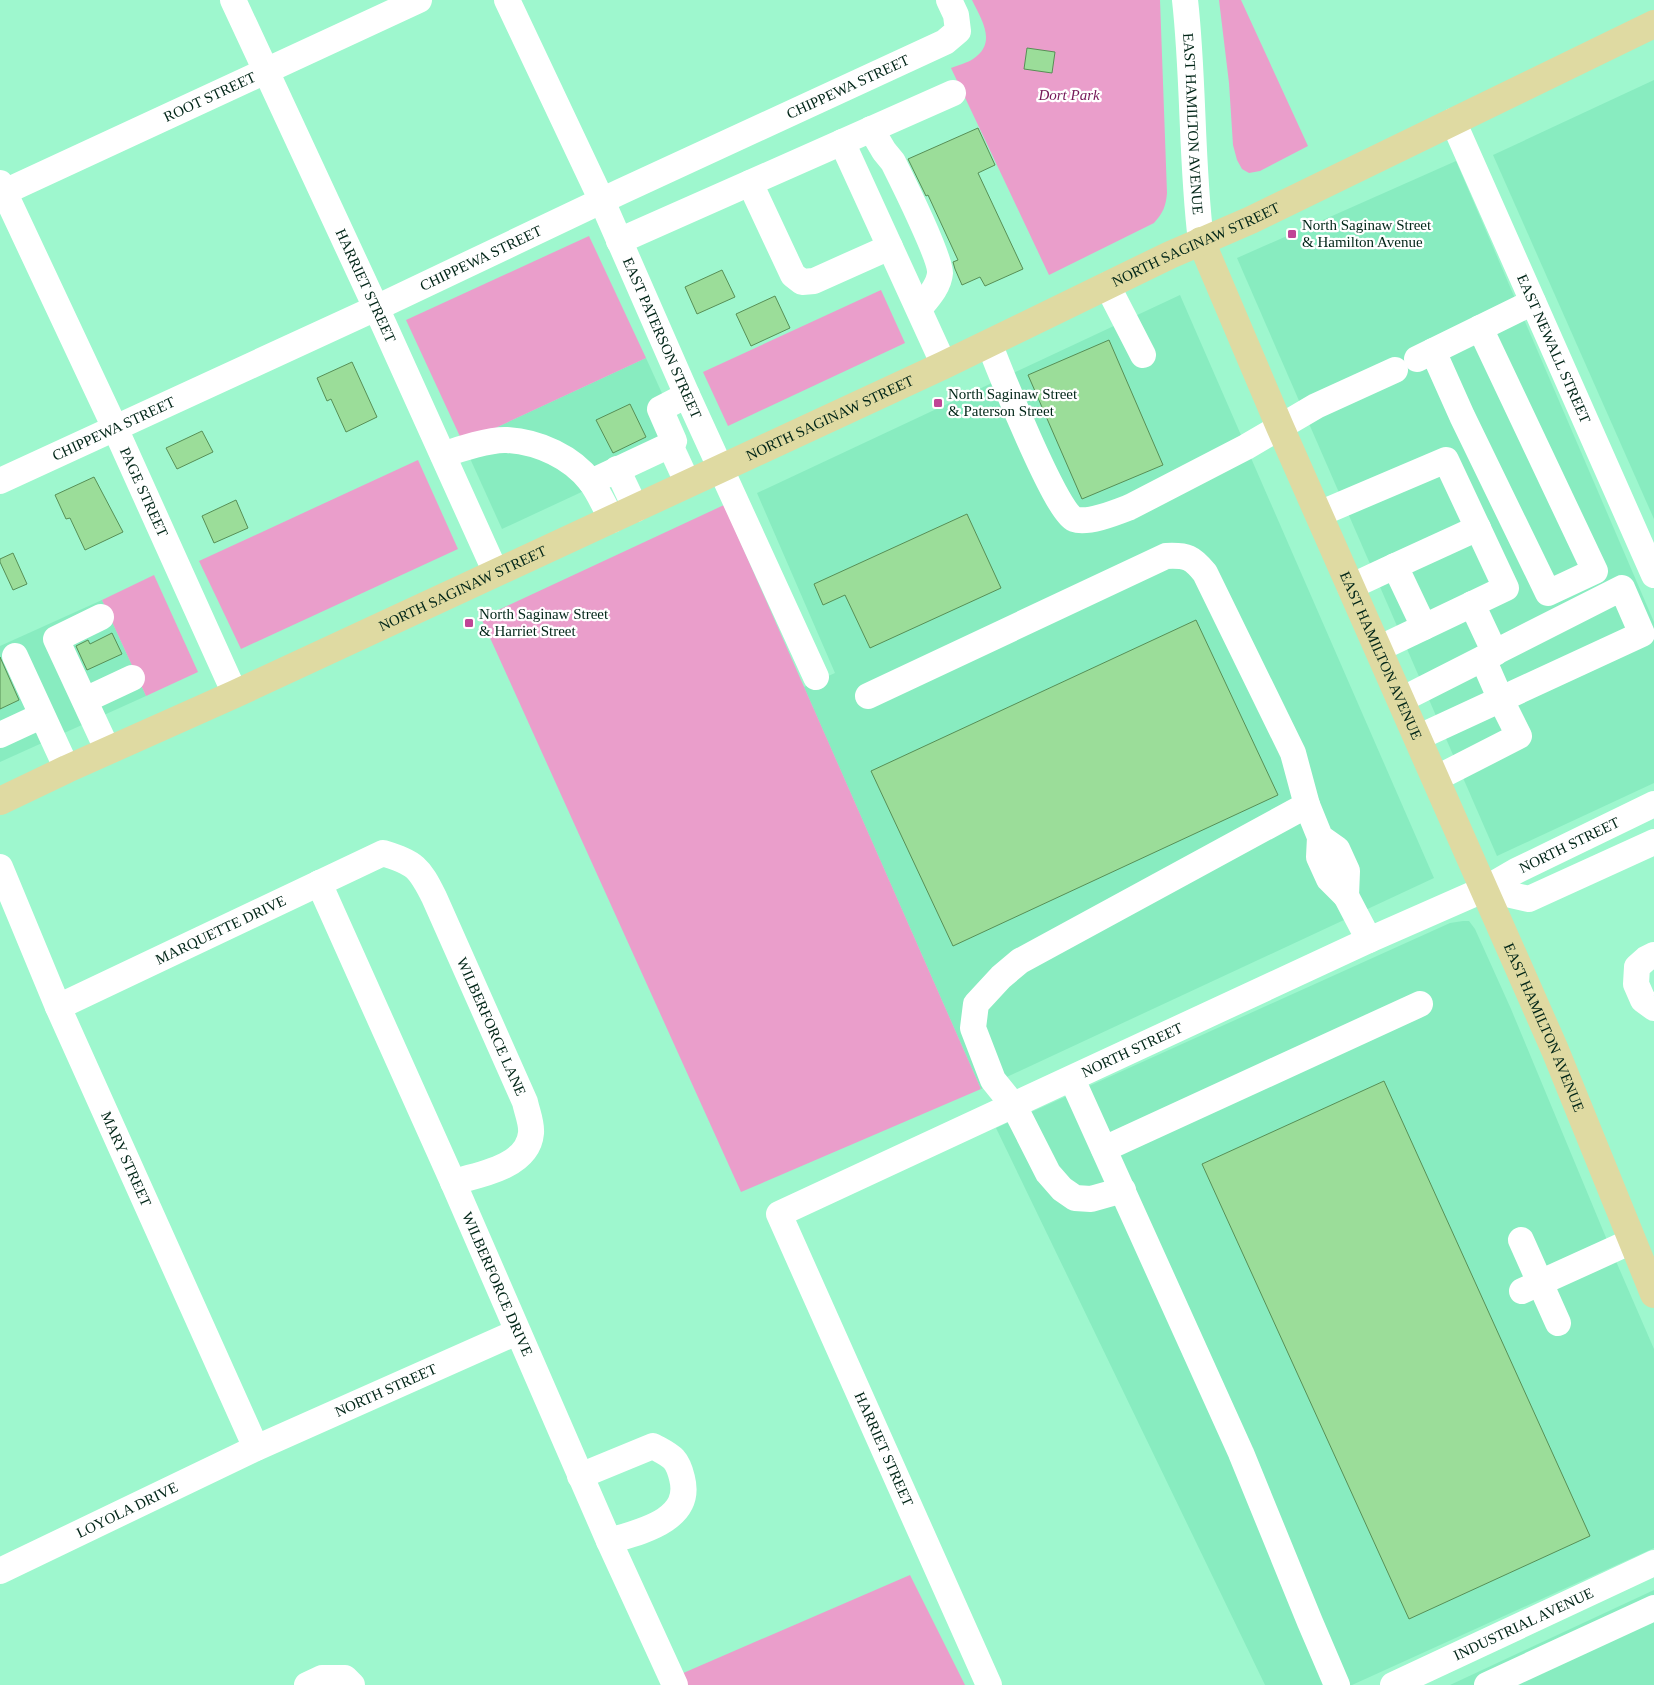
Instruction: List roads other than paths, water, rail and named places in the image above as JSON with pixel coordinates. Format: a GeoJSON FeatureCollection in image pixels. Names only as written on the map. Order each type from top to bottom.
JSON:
{"type":"FeatureCollection","features":[{"type":"Feature","properties":{"kind":"main road","name":"NORTH SAGINAW STREET"},"geometry":{"type":"LineString","coordinates":[[0,801],[944,365],[1200,241],[1251,220],[1654,24]]}},
{"type":"Feature","properties":{"kind":"main road","name":"EAST HAMILTON AVENUE"},"geometry":{"type":"LineString","coordinates":[[1200,241],[1350,587],[1485,888],[1555,1050],[1654,1294]]}},
{"type":"Feature","properties":{"kind":"street","name":"HARRIET STREET"},"geometry":{"type":"LineString","coordinates":[[233,0],[496,573]]}},
{"type":"Feature","properties":{"kind":"street","name":"ROOT STREET"},"geometry":{"type":"LineString","coordinates":[[1,190],[419,0]]}},
{"type":"Feature","properties":{"kind":"street","name":"EAST PATERSON STREET"},"geometry":{"type":"LineString","coordinates":[[507,0],[602,201],[687,395],[816,677]]}},
{"type":"Feature","properties":{"kind":"street","name":"CHIPPEWA STREET"},"geometry":{"type":"LineString","coordinates":[[0,481],[376,308],[945,42],[958,31],[956,15],[949,0]]}},
{"type":"Feature","properties":{"kind":"street","name":"EAST HAMILTON AVENUE"},"geometry":{"type":"LineString","coordinates":[[1185,0],[1192,90],[1196,204],[1200,241]]}},
{"type":"Feature","properties":{"kind":"street"},"geometry":{"type":"LineString","coordinates":[[619,240],[750,184],[953,93]]}},
{"type":"Feature","properties":{"kind":"street","name":"EAST NEWALL STREET"},"geometry":{"type":"LineString","coordinates":[[1453,121],[1654,575]]}},
{"type":"Feature","properties":{"kind":"street"},"geometry":{"type":"LineString","coordinates":[[871,129],[893,162],[934,251],[940,272],[935,289],[919,309]]}},
{"type":"Feature","properties":{"kind":"street"},"geometry":{"type":"LineString","coordinates":[[842,142],[944,365]]}},
{"type":"Feature","properties":{"kind":"street"},"geometry":{"type":"LineString","coordinates":[[750,184],[793,275],[802,282],[814,281],[890,247]]}},
{"type":"Feature","properties":{"kind":"street","name":"PAGE STREET"},"geometry":{"type":"LineString","coordinates":[[1,190],[115,428],[235,694]]}},
{"type":"Feature","properties":{"kind":"street"},"geometry":{"type":"LineString","coordinates":[[1107,285],[1143,355]]}},
{"type":"Feature","properties":{"kind":"street"},"geometry":{"type":"LineString","coordinates":[[989,343],[1033,447],[1060,503],[1069,515],[1075,519],[1111,515],[1280,427],[1316,406],[1533,302]]}},
{"type":"Feature","properties":{"kind":"street"},"geometry":{"type":"LineString","coordinates":[[1415,360],[1462,416],[1548,593],[1595,571],[1480,328]]}},
{"type":"Feature","properties":{"kind":"street"},"geometry":{"type":"LineString","coordinates":[[590,482],[670,444],[674,440],[660,409],[687,395]]}},
{"type":"Feature","properties":{"kind":"street"},"geometry":{"type":"LineString","coordinates":[[443,454],[464,447],[506,440],[532,445],[558,454],[577,467],[624,514]]}},
{"type":"Feature","properties":{"kind":"street"},"geometry":{"type":"LineString","coordinates":[[670,444],[688,484]]}},
{"type":"Feature","properties":{"kind":"street"},"geometry":{"type":"LineString","coordinates":[[1319,514],[1446,460],[1506,588],[1378,649]]}},
{"type":"Feature","properties":{"kind":"street"},"geometry":{"type":"LineString","coordinates":[[617,469],[624,514]]}},
{"type":"Feature","properties":{"kind":"street"},"geometry":{"type":"LineString","coordinates":[[1350,587],[1478,528]]}},
{"type":"Feature","properties":{"kind":"street"},"geometry":{"type":"LineString","coordinates":[[868,696],[1166,556],[1184,556],[1195,561],[1205,573],[1294,753],[1307,805],[1320,837],[1319,857],[1329,879],[1346,896],[1369,940]]}},
{"type":"Feature","properties":{"kind":"street"},"geometry":{"type":"LineString","coordinates":[[1395,566],[1424,628]]}},
{"type":"Feature","properties":{"kind":"street"},"geometry":{"type":"LineString","coordinates":[[1401,700],[1622,588],[1642,634],[1417,738]]}},
{"type":"Feature","properties":{"kind":"street"},"geometry":{"type":"LineString","coordinates":[[1435,779],[1519,736],[1500,700],[1489,656],[1472,604]]}},
{"type":"Feature","properties":{"kind":"street"},"geometry":{"type":"LineString","coordinates":[[101,617],[56,639],[108,751]]}},
{"type":"Feature","properties":{"kind":"street"},"geometry":{"type":"LineString","coordinates":[[15,656],[66,769]]}},
{"type":"Feature","properties":{"kind":"street"},"geometry":{"type":"LineString","coordinates":[[85,700],[132,678]]}},
{"type":"Feature","properties":{"kind":"street"},"geometry":{"type":"LineString","coordinates":[[0,735],[41,716]]}},
{"type":"Feature","properties":{"kind":"street","name":"NORTH STREET"},"geometry":{"type":"LineString","coordinates":[[779,1214],[1485,888],[1654,804]]}},
{"type":"Feature","properties":{"kind":"street"},"geometry":{"type":"LineString","coordinates":[[1123,1190],[1092,1199],[1075,1198],[1062,1190],[1048,1174],[1014,1106],[993,1080],[973,1028],[976,1004],[1000,976],[1020,961],[1307,805]]}},
{"type":"Feature","properties":{"kind":"street","name":"NORTH STREET"},"geometry":{"type":"LineString","coordinates":[[1485,888],[1529,899],[1654,842]]}},
{"type":"Feature","properties":{"kind":"street","name":"MARQUETTE DRIVE"},"geometry":{"type":"LineString","coordinates":[[58,1007],[383,853]]}},
{"type":"Feature","properties":{"kind":"street","name":"WILBERFORCE LANE"},"geometry":{"type":"LineString","coordinates":[[383,853],[410,863],[420,871],[426,881],[525,1102],[531,1125],[529,1143],[525,1150],[508,1164],[487,1173],[453,1182]]}},
{"type":"Feature","properties":{"kind":"street","name":"MARY STREET"},"geometry":{"type":"LineString","coordinates":[[0,867],[58,1007],[256,1448]]}},
{"type":"Feature","properties":{"kind":"street","name":"WILBERFORCE DRIVE"},"geometry":{"type":"LineString","coordinates":[[319,883],[453,1182],[609,1542],[675,1685]]}},
{"type":"Feature","properties":{"kind":"street"},"geometry":{"type":"LineString","coordinates":[[1654,955],[1646,959],[1638,967],[1636,984],[1643,1000],[1654,1008]]}},
{"type":"Feature","properties":{"kind":"street"},"geometry":{"type":"LineString","coordinates":[[1104,1149],[1420,1004]]}},
{"type":"Feature","properties":{"kind":"street"},"geometry":{"type":"LineString","coordinates":[[1072,1079],[1241,1453],[1337,1685]]}},
{"type":"Feature","properties":{"kind":"street","name":"HARRIET STREET"},"geometry":{"type":"LineString","coordinates":[[779,1214],[989,1685]]}},
{"type":"Feature","properties":{"kind":"street"},"geometry":{"type":"LineString","coordinates":[[1521,1240],[1531,1287],[1558,1323]]}},
{"type":"Feature","properties":{"kind":"street"},"geometry":{"type":"LineString","coordinates":[[1531,1287],[1632,1241]]}},
{"type":"Feature","properties":{"kind":"street","name":"NORTH STREET"},"geometry":{"type":"LineString","coordinates":[[256,1448],[517,1332]]}},
{"type":"Feature","properties":{"kind":"street"},"geometry":{"type":"LineString","coordinates":[[580,1476],[653,1446],[673,1457],[680,1468],[685,1487],[681,1506],[671,1517],[648,1529],[609,1542]]}},
{"type":"Feature","properties":{"kind":"street","name":"LOYOLA DRIVE"},"geometry":{"type":"LineString","coordinates":[[0,1572],[256,1448]]}},
{"type":"Feature","properties":{"kind":"street","name":"INDUSTRIAL AVENUE"},"geometry":{"type":"LineString","coordinates":[[1394,1685],[1654,1563]]}},
{"type":"Feature","properties":{"kind":"street"},"geometry":{"type":"LineString","coordinates":[[1487,1685],[1654,1608]]}},
{"type":"Feature","properties":{"kind":"street"},"geometry":{"type":"LineString","coordinates":[[308,1685],[322,1678],[349,1682]]}},
{"type":"Feature","properties":{"kind":"place","name":"North Saginaw Street & Hamilton Avenue"},"geometry":{"type":"Point","coordinates":[1292,234]}},
{"type":"Feature","properties":{"kind":"place","name":"North Saginaw Street & Paterson Street"},"geometry":{"type":"Point","coordinates":[938,403]}},
{"type":"Feature","properties":{"kind":"place","name":"North Saginaw Street & Harriet Street"},"geometry":{"type":"Point","coordinates":[469,623]}},
{"type":"Feature","properties":{"kind":"park label","name":"Dort Park"},"geometry":{"type":"Point","coordinates":[1069,95]}}]}
